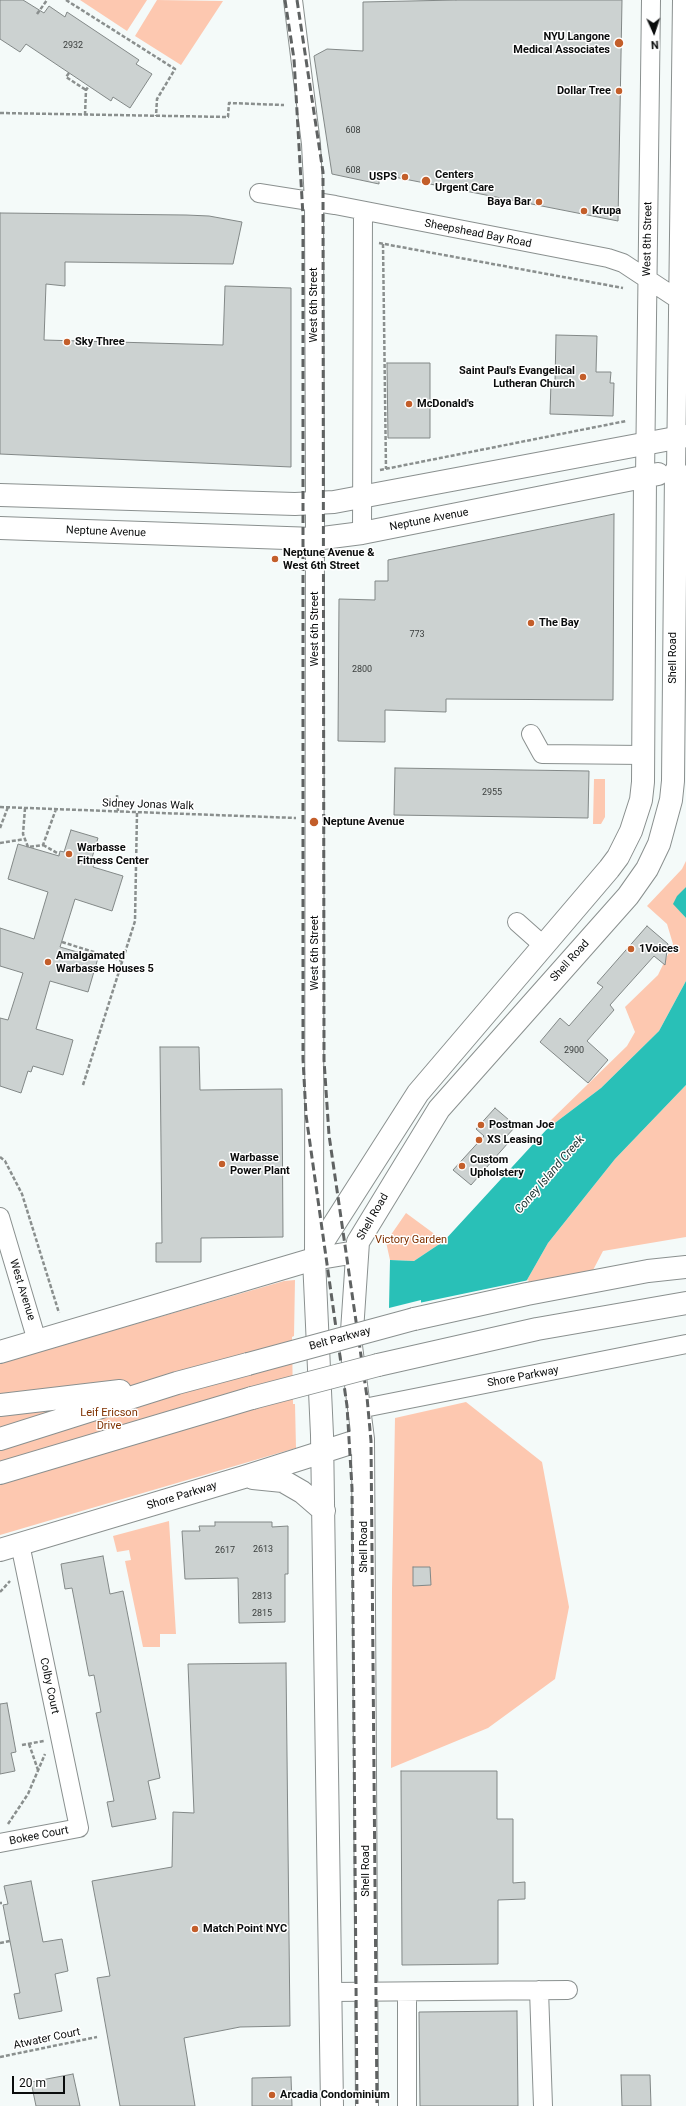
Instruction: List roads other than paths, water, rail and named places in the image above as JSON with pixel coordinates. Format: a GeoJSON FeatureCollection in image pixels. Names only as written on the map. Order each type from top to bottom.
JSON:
{"type":"FeatureCollection","features":[{"type":"Feature","properties":{"kind":"main road"},"geometry":{"type":"LineString","coordinates":[[0,495],[295,504],[316,503],[362,498],[681,437]]}},
{"type":"Feature","properties":{"kind":"main road","name":"Neptune Avenue"},"geometry":{"type":"LineString","coordinates":[[0,528],[315,539],[362,534],[681,469]]}},
{"type":"Feature","properties":{"kind":"main road","name":"Shell Road"},"geometry":{"type":"LineString","coordinates":[[367,2106],[363,1439],[351,1346],[356,1252],[358,1242],[439,1109],[628,896],[647,869],[659,844],[671,800],[673,781],[681,469]]}},
{"type":"Feature","properties":{"kind":"main road"},"geometry":{"type":"LineString","coordinates":[[332,2106],[324,1511],[314,1259],[324,1240],[418,1093],[609,868],[626,843],[641,800],[644,755],[645,477]]}},
{"type":"Feature","properties":{"kind":"main road"},"geometry":{"type":"LineString","coordinates":[[0,1352],[314,1259],[356,1252]]}},
{"type":"Feature","properties":{"kind":"main road","name":"Belt Parkway"},"geometry":{"type":"LineString","coordinates":[[0,1439],[177,1383],[414,1319],[527,1294],[648,1272],[686,1267]]}},
{"type":"Feature","properties":{"kind":"main road"},"geometry":{"type":"LineString","coordinates":[[0,1473],[252,1398],[420,1355],[537,1329],[686,1302]]}},
{"type":"Feature","properties":{"kind":"main road"},"geometry":{"type":"LineString","coordinates":[[0,1405],[177,1383]]}},
{"type":"Feature","properties":{"kind":"main road","name":"Shore Parkway"},"geometry":{"type":"LineString","coordinates":[[10,1547],[244,1477],[363,1439]]}},
{"type":"Feature","properties":{"kind":"main road"},"geometry":{"type":"LineString","coordinates":[[244,1477],[284,1481],[302,1492],[324,1511]]}},
{"type":"Feature","properties":{"kind":"street","name":"West 6th Street"},"geometry":{"type":"LineString","coordinates":[[293,0],[311,144],[314,202],[316,503],[314,1259]]}},
{"type":"Feature","properties":{"kind":"street","name":"West 8th Street"},"geometry":{"type":"LineString","coordinates":[[645,477],[651,0]]}},
{"type":"Feature","properties":{"kind":"street"},"geometry":{"type":"LineString","coordinates":[[681,469],[682,0]]}},
{"type":"Feature","properties":{"kind":"street","name":"Sheepshead Bay Road"},"geometry":{"type":"LineString","coordinates":[[258,193],[363,211],[608,258],[623,263],[682,302]]}},
{"type":"Feature","properties":{"kind":"street"},"geometry":{"type":"LineString","coordinates":[[362,534],[363,211]]}},
{"type":"Feature","properties":{"kind":"street"},"geometry":{"type":"LineString","coordinates":[[531,734],[542,754],[644,755]]}},
{"type":"Feature","properties":{"kind":"street"},"geometry":{"type":"LineString","coordinates":[[517,922],[544,946]]}},
{"type":"Feature","properties":{"kind":"street","name":"West Avenue"},"geometry":{"type":"LineString","coordinates":[[0,1217],[37,1341]]}},
{"type":"Feature","properties":{"kind":"street","name":"Shore Parkway"},"geometry":{"type":"LineString","coordinates":[[359,1410],[686,1344]]}},
{"type":"Feature","properties":{"kind":"street","name":"Colby Court"},"geometry":{"type":"LineString","coordinates":[[10,1547],[79,1828]]}},
{"type":"Feature","properties":{"kind":"street","name":"Bokee Court"},"geometry":{"type":"LineString","coordinates":[[0,1844],[79,1828]]}},
{"type":"Feature","properties":{"kind":"street"},"geometry":{"type":"LineString","coordinates":[[539,1990],[543,2106]]}},
{"type":"Feature","properties":{"kind":"street"},"geometry":{"type":"LineString","coordinates":[[331,1992],[568,1990]]}},
{"type":"Feature","properties":{"kind":"street"},"geometry":{"type":"LineString","coordinates":[[407,1992],[407,2106]]}},
{"type":"Feature","properties":{"kind":"water"},"geometry":{"type":"Polygon","coordinates":[[[686,887],[686,918],[673,904],[677,896],[686,887]]]}},
{"type":"Feature","properties":{"kind":"water","name":"Coney Island Creek"},"geometry":{"type":"Polygon","coordinates":[[[686,981],[686,1085],[615,1159],[548,1243],[523,1287],[421,1310],[421,1300],[389,1308],[390,1260],[414,1261],[444,1241],[547,1129],[601,1088],[659,1031],[686,981]]]}},
{"type":"Feature","properties":{"kind":"railway"},"geometry":{"type":"LineString","coordinates":[[285,0],[294,59],[303,216],[303,1059],[306,1115],[347,1406],[352,1488],[357,2106]]}},
{"type":"Feature","properties":{"kind":"railway"},"geometry":{"type":"LineString","coordinates":[[297,0],[323,172],[324,1060],[329,1135],[367,1397],[371,1441],[377,2106]]}},
{"type":"Feature","properties":{"kind":"place","name":"NYU Langone Medical Associates"},"geometry":{"type":"Point","coordinates":[619,43]}},
{"type":"Feature","properties":{"kind":"place","name":"Dollar Tree"},"geometry":{"type":"Point","coordinates":[619,91]}},
{"type":"Feature","properties":{"kind":"place","name":"USPS"},"geometry":{"type":"Point","coordinates":[405,177]}},
{"type":"Feature","properties":{"kind":"place","name":"Centers Urgent Care"},"geometry":{"type":"Point","coordinates":[426,181]}},
{"type":"Feature","properties":{"kind":"place","name":"Baya Bar"},"geometry":{"type":"Point","coordinates":[539,202]}},
{"type":"Feature","properties":{"kind":"place","name":"Krupa"},"geometry":{"type":"Point","coordinates":[584,211]}},
{"type":"Feature","properties":{"kind":"place","name":"Sky Three"},"geometry":{"type":"Point","coordinates":[67,342]}},
{"type":"Feature","properties":{"kind":"place","name":"Saint Paul's Evangelical Lutheran Church"},"geometry":{"type":"Point","coordinates":[583,377]}},
{"type":"Feature","properties":{"kind":"place","name":"McDonald's"},"geometry":{"type":"Point","coordinates":[409,404]}},
{"type":"Feature","properties":{"kind":"place","name":"Neptune Avenue & West 6th Street"},"geometry":{"type":"Point","coordinates":[275,559]}},
{"type":"Feature","properties":{"kind":"place","name":"The Bay"},"geometry":{"type":"Point","coordinates":[531,623]}},
{"type":"Feature","properties":{"kind":"place","name":"Neptune Avenue"},"geometry":{"type":"Point","coordinates":[314,822]}},
{"type":"Feature","properties":{"kind":"place","name":"Warbasse Fitness Center"},"geometry":{"type":"Point","coordinates":[69,854]}},
{"type":"Feature","properties":{"kind":"place","name":"1Voices"},"geometry":{"type":"Point","coordinates":[631,949]}},
{"type":"Feature","properties":{"kind":"place","name":"Amalgamated Warbasse Houses 5"},"geometry":{"type":"Point","coordinates":[48,962]}},
{"type":"Feature","properties":{"kind":"place","name":"Postman Joe"},"geometry":{"type":"Point","coordinates":[481,1125]}},
{"type":"Feature","properties":{"kind":"place","name":"XS Leasing"},"geometry":{"type":"Point","coordinates":[479,1140]}},
{"type":"Feature","properties":{"kind":"place","name":"Warbasse Power Plant"},"geometry":{"type":"Point","coordinates":[222,1164]}},
{"type":"Feature","properties":{"kind":"place","name":"Custom Upholstery"},"geometry":{"type":"Point","coordinates":[462,1166]}},
{"type":"Feature","properties":{"kind":"place","name":"Match Point NYC"},"geometry":{"type":"Point","coordinates":[195,1929]}},
{"type":"Feature","properties":{"kind":"place","name":"Arcadia Condominium"},"geometry":{"type":"Point","coordinates":[272,2095]}},
{"type":"Feature","properties":{"kind":"park label","name":"Victory Garden"},"geometry":{"type":"Point","coordinates":[411,1240]}},
{"type":"Feature","properties":{"kind":"park label","name":"Leif Ericson Drive"},"geometry":{"type":"Point","coordinates":[109,1419]}}]}
